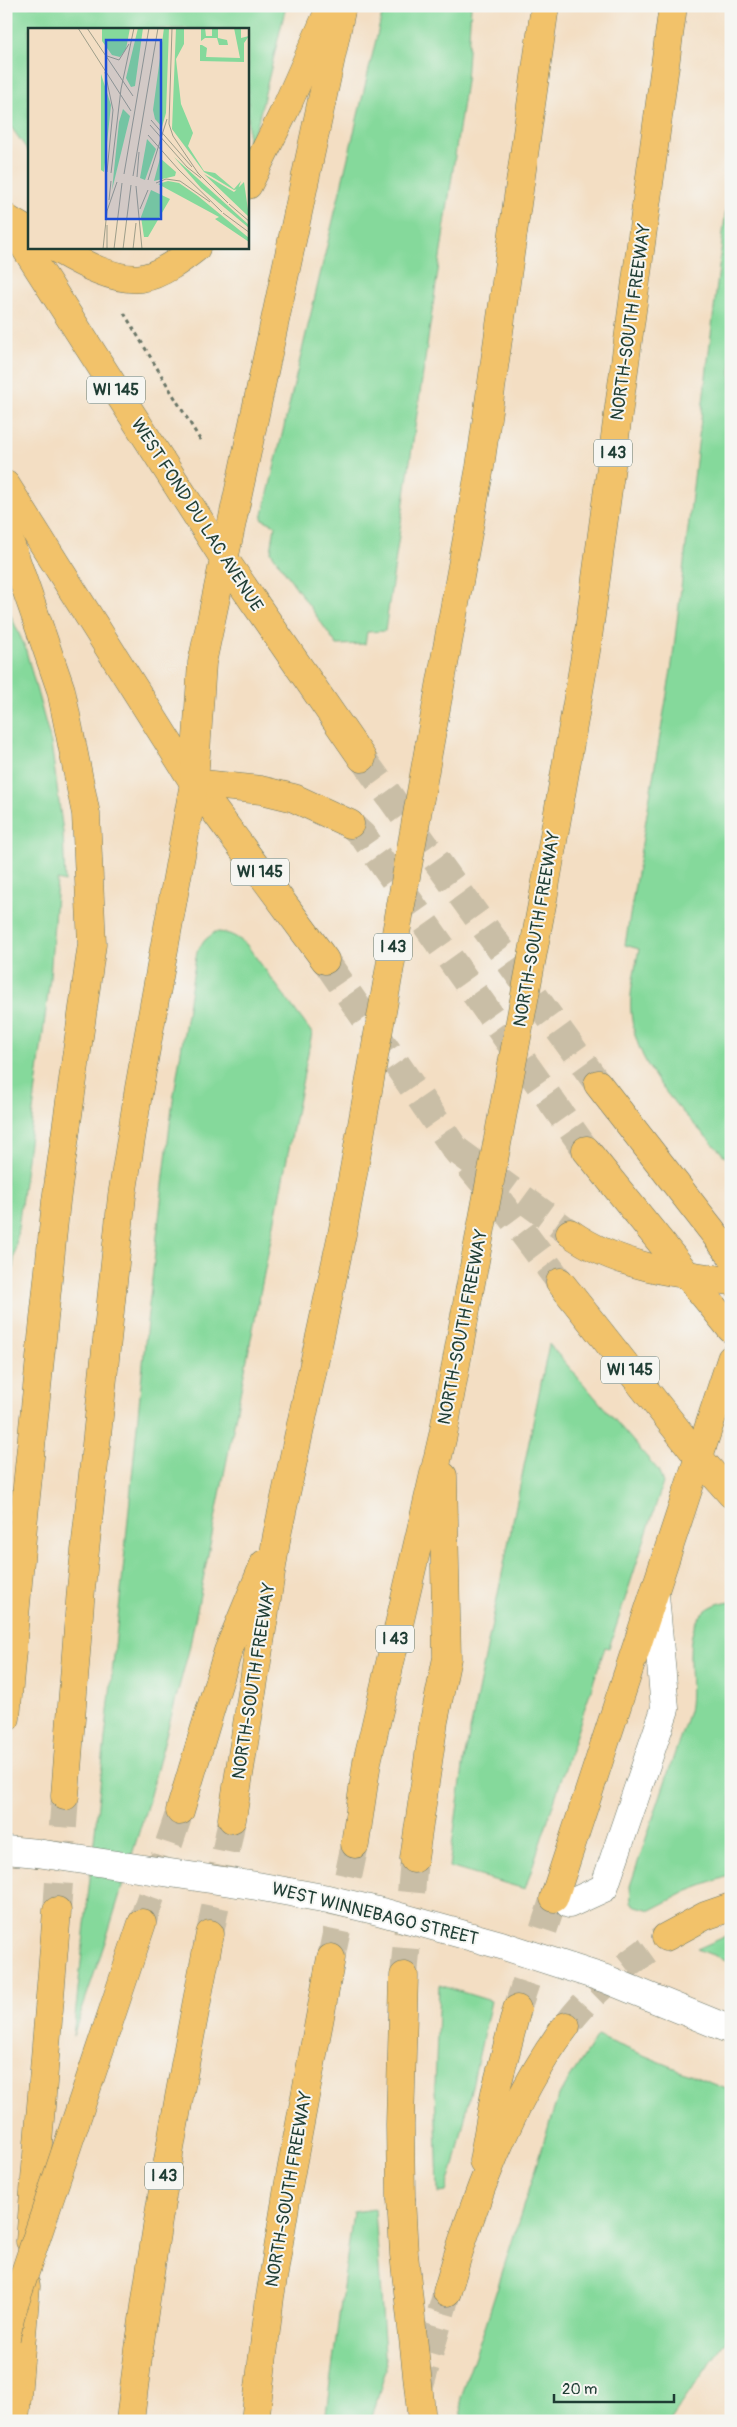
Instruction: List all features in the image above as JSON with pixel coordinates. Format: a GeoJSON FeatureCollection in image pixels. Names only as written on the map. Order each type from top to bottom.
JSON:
{"type":"FeatureCollection","features":[{"type":"Feature","properties":{"kind":"main road"},"geometry":{"type":"LineString","coordinates":[[249,183],[285,110],[330,6]]}},
{"type":"Feature","properties":{"kind":"main road"},"geometry":{"type":"LineString","coordinates":[[65,1796],[81,1589],[122,1196],[138,1088],[194,783],[202,663],[342,6]]}},
{"type":"Feature","properties":{"kind":"main road","name":"NORTH-SOUTH FREEWAY"},"geometry":{"type":"LineString","coordinates":[[232,1819],[277,1536],[342,1234],[480,467],[545,6]]}},
{"type":"Feature","properties":{"kind":"main road","name":"NORTH-SOUTH FREEWAY"},"geometry":{"type":"LineString","coordinates":[[354,1844],[367,1762],[443,1435],[543,899],[587,645],[673,6]]}},
{"type":"Feature","properties":{"kind":"main road","name":"WEST FOND DU LAC AVENUE"},"geometry":{"type":"LineString","coordinates":[[14,223],[28,245]]}},
{"type":"Feature","properties":{"kind":"main road","name":"WEST FOND DU LAC AVENUE"},"geometry":{"type":"LineString","coordinates":[[30,249],[225,560],[362,758]]}},
{"type":"Feature","properties":{"kind":"main road"},"geometry":{"type":"LineString","coordinates":[[57,249],[74,259],[105,272],[142,278],[162,270],[194,249]]}},
{"type":"Feature","properties":{"kind":"main road","name":"WI 145"},"geometry":{"type":"LineString","coordinates":[[6,485],[194,783],[325,960]]}},
{"type":"Feature","properties":{"kind":"main road"},"geometry":{"type":"LineString","coordinates":[[6,531],[63,700],[86,814],[92,944],[56,1201],[23,1526],[6,1718]]}},
{"type":"Feature","properties":{"kind":"main road"},"geometry":{"type":"LineString","coordinates":[[194,783],[261,790],[294,798],[350,824]]}},
{"type":"Feature","properties":{"kind":"main road"},"geometry":{"type":"LineString","coordinates":[[598,1084],[731,1255]]}},
{"type":"Feature","properties":{"kind":"main road"},"geometry":{"type":"LineString","coordinates":[[586,1150],[731,1329]]}},
{"type":"Feature","properties":{"kind":"main road"},"geometry":{"type":"LineString","coordinates":[[570,1233],[580,1240],[643,1266],[731,1281]]}},
{"type":"Feature","properties":{"kind":"main road","name":"WI 145"},"geometry":{"type":"LineString","coordinates":[[560,1282],[700,1458],[731,1494]]}},
{"type":"Feature","properties":{"kind":"main road"},"geometry":{"type":"LineString","coordinates":[[562,1901],[655,1594],[731,1359]]}},
{"type":"Feature","properties":{"kind":"main road"},"geometry":{"type":"LineString","coordinates":[[414,1859],[434,1721],[447,1658],[443,1435]]}},
{"type":"Feature","properties":{"kind":"main road"},"geometry":{"type":"LineString","coordinates":[[180,1811],[231,1642],[247,1600],[277,1536]]}},
{"type":"Feature","properties":{"kind":"main road"},"geometry":{"type":"LineString","coordinates":[[666,1937],[705,1916],[731,1907]]}},
{"type":"Feature","properties":{"kind":"main road"},"geometry":{"type":"LineString","coordinates":[[15,2421],[57,1911]]}},
{"type":"Feature","properties":{"kind":"main road"},"geometry":{"type":"LineString","coordinates":[[6,2338],[11,2314],[142,1923]]}},
{"type":"Feature","properties":{"kind":"main road","name":"I 43"},"geometry":{"type":"LineString","coordinates":[[130,2421],[154,2241],[173,2123],[210,1934]]}},
{"type":"Feature","properties":{"kind":"main road","name":"NORTH-SOUTH FREEWAY"},"geometry":{"type":"LineString","coordinates":[[255,2421],[270,2297],[331,1958]]}},
{"type":"Feature","properties":{"kind":"main road"},"geometry":{"type":"LineString","coordinates":[[404,1976],[400,2125],[401,2198],[404,2254],[422,2421]]}},
{"type":"Feature","properties":{"kind":"main road"},"geometry":{"type":"LineString","coordinates":[[476,2202],[495,2093],[517,2009]]}},
{"type":"Feature","properties":{"kind":"main road"},"geometry":{"type":"LineString","coordinates":[[448,2292],[476,2202],[518,2107],[552,2045],[566,2026]]}},
{"type":"Feature","properties":{"kind":"street"},"geometry":{"type":"LineString","coordinates":[[562,1901],[604,1888],[666,1709],[655,1594]]}},
{"type":"Feature","properties":{"kind":"street","name":"WEST WINNEBAGO STREET"},"geometry":{"type":"LineString","coordinates":[[6,1850],[187,1874],[355,1906],[501,1946],[606,1979],[731,2030]]}},
{"type":"Feature","properties":{"kind":"path"},"geometry":{"type":"LineString","coordinates":[[120,306],[202,443]]}},
{"type":"Feature","properties":{"kind":"green space"},"geometry":{"type":"Polygon","coordinates":[[[6,6],[286,6],[257,126],[249,142],[249,28],[28,28],[28,151],[6,120],[6,6]]]}},
{"type":"Feature","properties":{"kind":"green space"},"geometry":{"type":"Polygon","coordinates":[[[384,6],[471,6],[466,81],[385,631],[367,632],[365,644],[337,645],[271,552],[275,525],[262,519],[384,6]]]}},
{"type":"Feature","properties":{"kind":"green space"},"geometry":{"type":"Polygon","coordinates":[[[731,166],[731,1163],[668,1095],[643,1057],[635,1035],[631,1013],[633,981],[639,949],[625,945],[672,664],[731,166]]]}},
{"type":"Feature","properties":{"kind":"green space"},"geometry":{"type":"Polygon","coordinates":[[[6,605],[25,647],[51,743],[63,832],[65,882],[57,880],[50,978],[6,1323],[6,605]]]}},
{"type":"Feature","properties":{"kind":"green space"},"geometry":{"type":"Polygon","coordinates":[[[215,932],[232,935],[246,944],[312,1033],[189,1650],[147,1806],[107,1936],[73,2036],[122,1581],[147,1322],[172,1107],[197,951],[205,940],[215,932]]]}},
{"type":"Feature","properties":{"kind":"green space"},"geometry":{"type":"Polygon","coordinates":[[[549,1344],[658,1470],[663,1483],[609,1648],[605,1647],[525,1889],[449,1867],[464,1760],[549,1344]]]}},
{"type":"Feature","properties":{"kind":"green space"},"geometry":{"type":"Polygon","coordinates":[[[731,1601],[731,1875],[688,1891],[651,1910],[636,1906],[631,1902],[630,1886],[689,1711],[691,1696],[690,1645],[693,1629],[700,1616],[712,1606],[731,1601]]]}},
{"type":"Feature","properties":{"kind":"green space"},"geometry":{"type":"Polygon","coordinates":[[[731,1934],[731,1962],[697,1949],[731,1934]]]}},
{"type":"Feature","properties":{"kind":"green space"},"geometry":{"type":"Polygon","coordinates":[[[439,1985],[491,2001],[455,2162],[446,2192],[438,2193],[435,2086],[439,1985]]]}},
{"type":"Feature","properties":{"kind":"green space"},"geometry":{"type":"Polygon","coordinates":[[[597,2036],[731,2091],[731,2333],[670,2421],[463,2421],[460,2397],[483,2333],[554,2109],[559,2095],[597,2036]]]}},
{"type":"Feature","properties":{"kind":"green space"},"geometry":{"type":"Polygon","coordinates":[[[375,2209],[386,2369],[371,2421],[325,2421],[353,2212],[375,2209]]]}},
{"type":"Feature","properties":{"kind":"tunnel"},"geometry":{"type":"LineString","coordinates":[[362,758],[598,1084]]}},
{"type":"Feature","properties":{"kind":"tunnel"},"geometry":{"type":"LineString","coordinates":[[350,824],[363,836],[586,1150]]}},
{"type":"Feature","properties":{"kind":"tunnel"},"geometry":{"type":"LineString","coordinates":[[325,960],[455,1149],[499,1201],[560,1282]]}},
{"type":"Feature","properties":{"kind":"tunnel"},"geometry":{"type":"LineString","coordinates":[[455,1149],[570,1233]]}},
{"type":"Feature","properties":{"kind":"tunnel"},"geometry":{"type":"LineString","coordinates":[[57,1911],[65,1796]]}},
{"type":"Feature","properties":{"kind":"tunnel"},"geometry":{"type":"LineString","coordinates":[[142,1923],[180,1811]]}},
{"type":"Feature","properties":{"kind":"tunnel"},"geometry":{"type":"LineString","coordinates":[[210,1934],[232,1819]]}},
{"type":"Feature","properties":{"kind":"tunnel"},"geometry":{"type":"LineString","coordinates":[[331,1958],[355,1844]]}},
{"type":"Feature","properties":{"kind":"tunnel"},"geometry":{"type":"LineString","coordinates":[[404,1976],[414,1859]]}},
{"type":"Feature","properties":{"kind":"tunnel"},"geometry":{"type":"LineString","coordinates":[[517,2009],[554,1898]]}},
{"type":"Feature","properties":{"kind":"tunnel"},"geometry":{"type":"LineString","coordinates":[[566,2026],[600,1988],[666,1937]]}},
{"type":"Feature","properties":{"kind":"tunnel"},"geometry":{"type":"LineString","coordinates":[[418,2393],[447,2292]]}}]}
